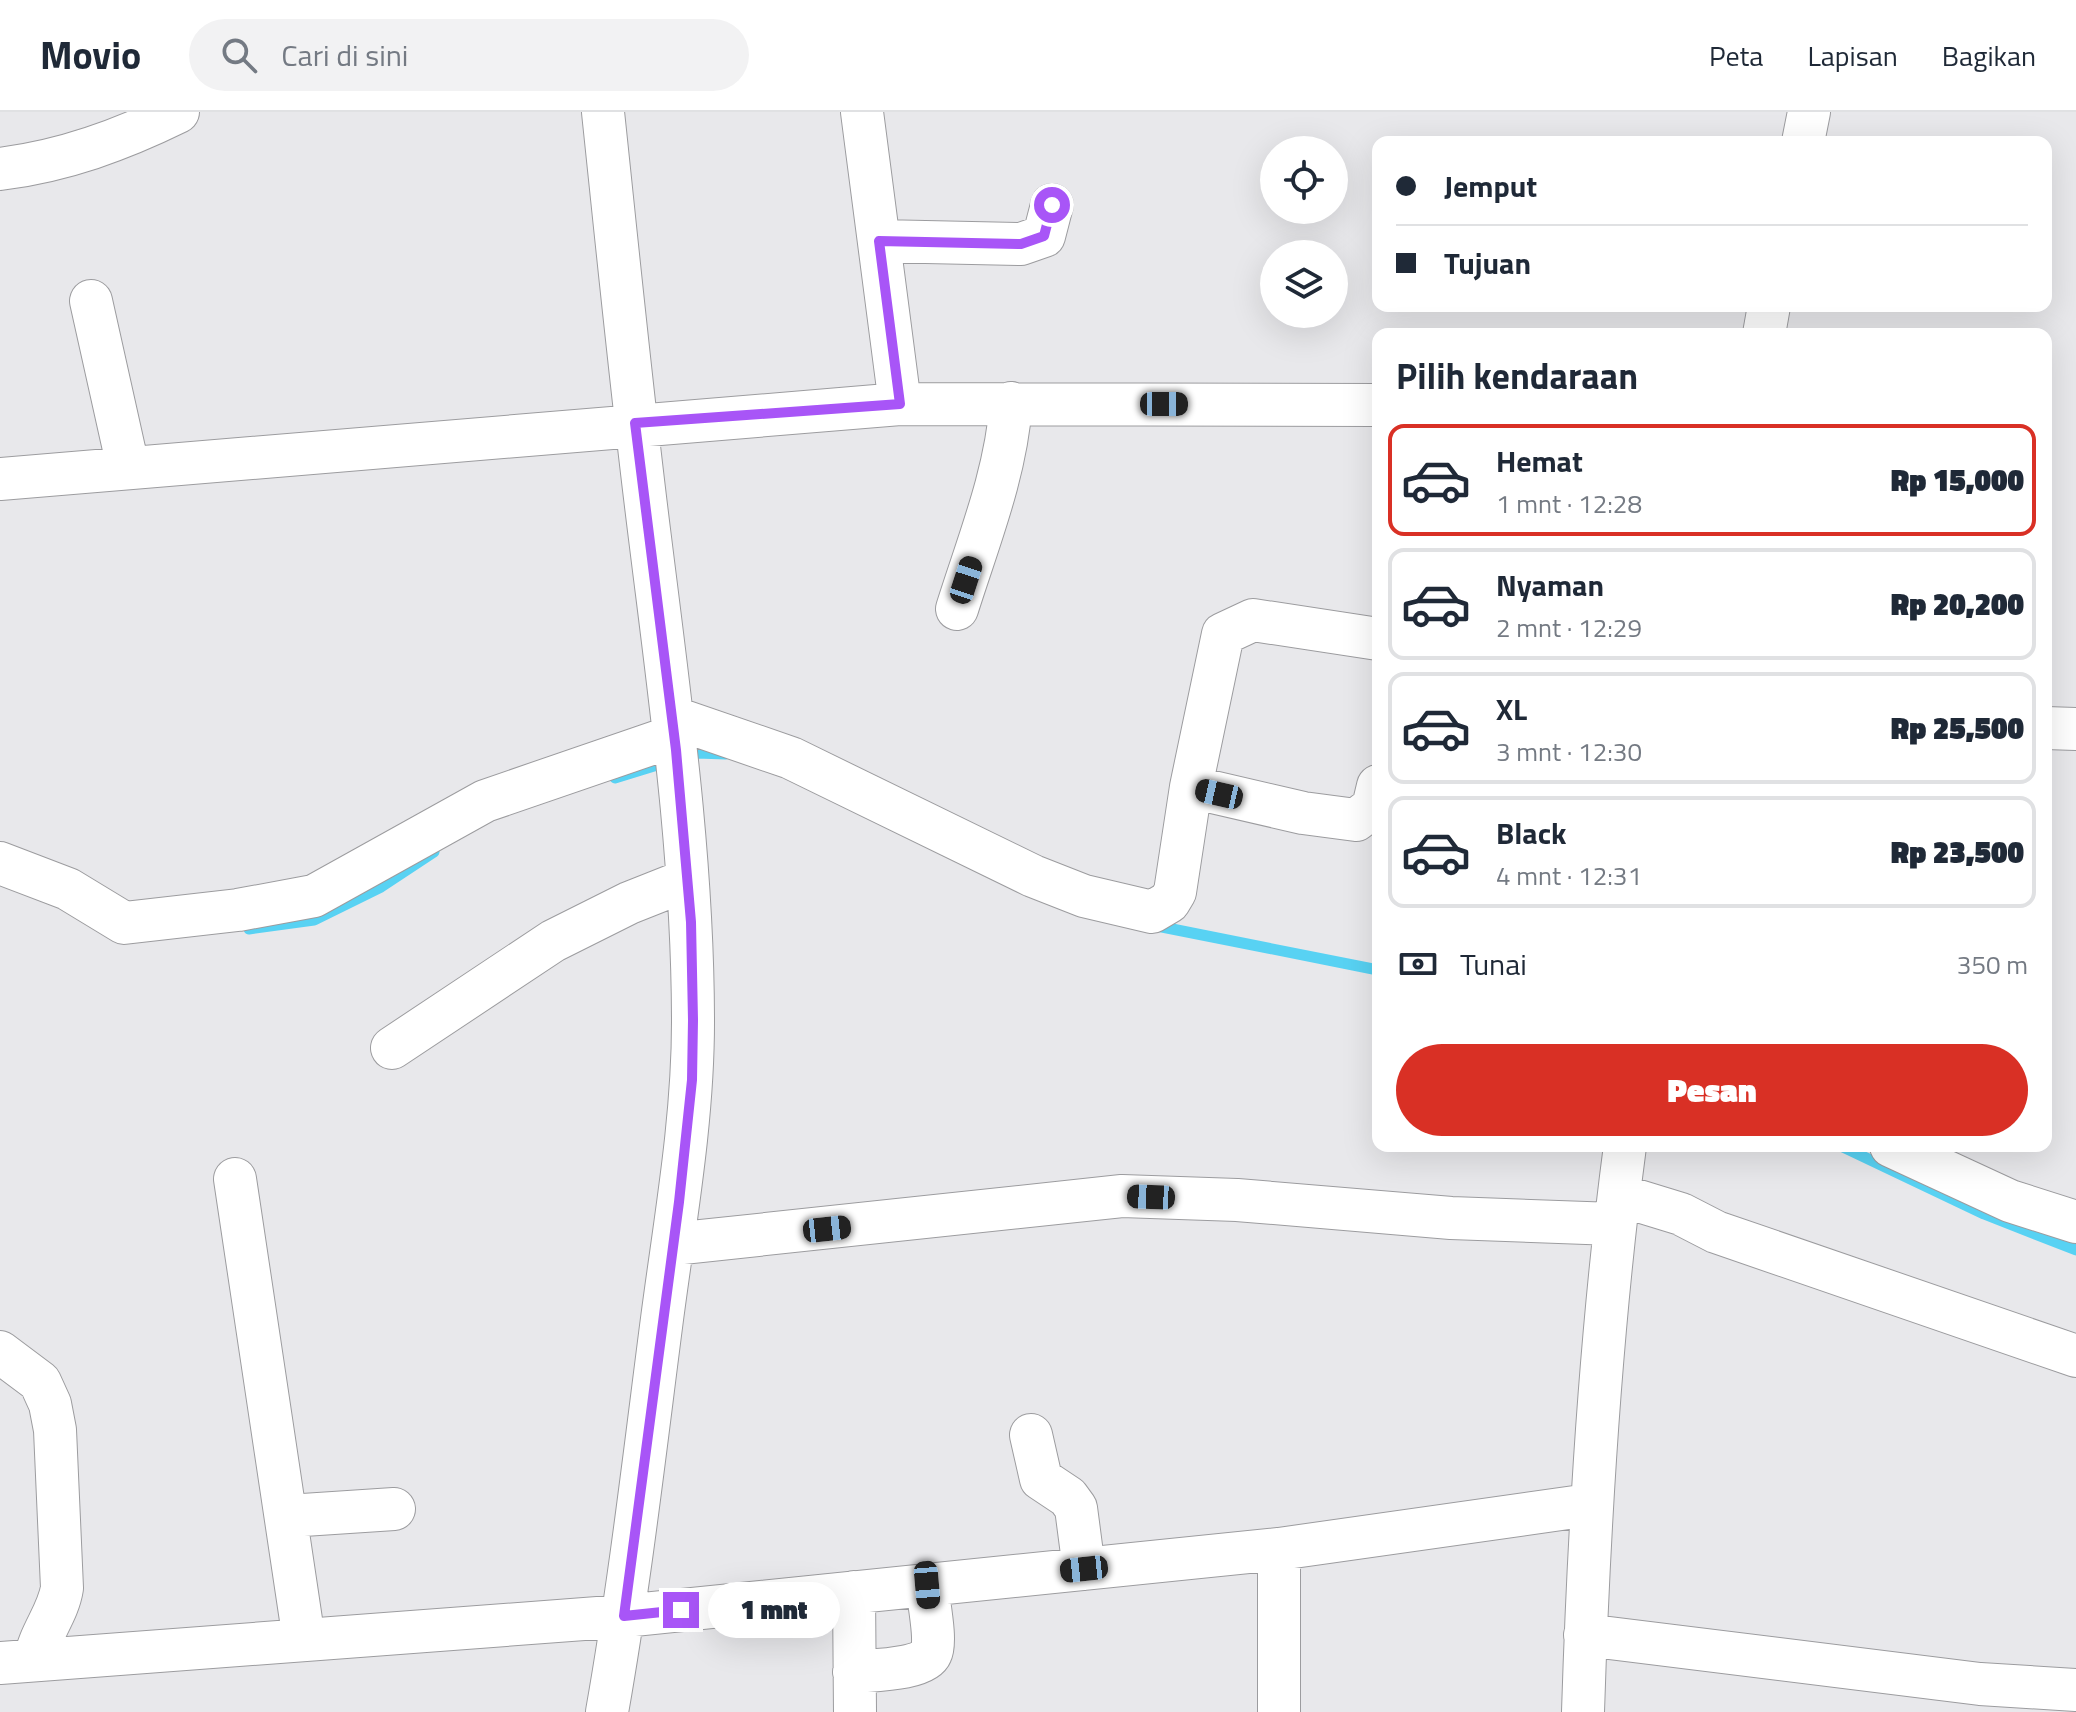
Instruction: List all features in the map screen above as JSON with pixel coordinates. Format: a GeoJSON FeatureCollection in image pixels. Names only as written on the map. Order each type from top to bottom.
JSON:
{"type":"FeatureCollection","features":[{"type":"Feature","properties":{"kind":"street"},"geometry":{"type":"LineString","coordinates":[[0,169],[35,165],[81,152],[131,135],[178,112]]}},
{"type":"Feature","properties":{"kind":"street"},"geometry":{"type":"LineString","coordinates":[[603,112],[635,423],[675,745],[691,922],[692,1080],[624,1616],[607,1712]]}},
{"type":"Feature","properties":{"kind":"street"},"geometry":{"type":"LineString","coordinates":[[862,112],[900,404]]}},
{"type":"Feature","properties":{"kind":"street"},"geometry":{"type":"LineString","coordinates":[[1804,136],[1809,112]]}},
{"type":"Feature","properties":{"kind":"street"},"geometry":{"type":"LineString","coordinates":[[879,241],[1021,244],[1044,236],[1052,205]]}},
{"type":"Feature","properties":{"kind":"street"},"geometry":{"type":"LineString","coordinates":[[91,301],[128,467]]}},
{"type":"Feature","properties":{"kind":"street"},"geometry":{"type":"LineString","coordinates":[[957,609],[994,497],[1009,430],[1011,403]]}},
{"type":"Feature","properties":{"kind":"street"},"geometry":{"type":"LineString","coordinates":[[0,479],[635,423],[900,404],[1372,405]]}},
{"type":"Feature","properties":{"kind":"street"},"geometry":{"type":"LineString","coordinates":[[0,863],[68,889],[124,923],[284,902],[314,896],[339,885],[485,801],[675,745],[791,758],[1033,876],[1140,912],[1160,909],[1175,892],[1191,787],[1223,634],[1253,620],[1372,638]]}},
{"type":"Feature","properties":{"kind":"street"},"geometry":{"type":"LineString","coordinates":[[2052,728],[2076,729]]}},
{"type":"Feature","properties":{"kind":"street"},"geometry":{"type":"LineString","coordinates":[[1191,787],[1303,813],[1356,820],[1372,808]]}},
{"type":"Feature","properties":{"kind":"street"},"geometry":{"type":"LineString","coordinates":[[392,1048],[553,941],[629,903],[687,880]]}},
{"type":"Feature","properties":{"kind":"street"},"geometry":{"type":"LineString","coordinates":[[1583,1712],[1589,1505],[1616,1209],[1624,1152]]}},
{"type":"Feature","properties":{"kind":"street"},"geometry":{"type":"LineString","coordinates":[[1904,1152],[2010,1201],[2076,1222]]}},
{"type":"Feature","properties":{"kind":"street"},"geometry":{"type":"LineString","coordinates":[[235,1179],[288,1516],[291,1569],[304,1640]]}},
{"type":"Feature","properties":{"kind":"street"},"geometry":{"type":"LineString","coordinates":[[673,1244],[1122,1196],[1237,1200],[1451,1218],[1616,1209],[1681,1214],[1716,1232],[2076,1356]]}},
{"type":"Feature","properties":{"kind":"street"},"geometry":{"type":"LineString","coordinates":[[0,1352],[30,1372],[46,1391],[55,1430],[62,1588],[60,1602],[40,1641],[17,1662]]}},
{"type":"Feature","properties":{"kind":"street"},"geometry":{"type":"LineString","coordinates":[[1031,1435],[1041,1479],[1068,1497],[1076,1508],[1084,1569]]}},
{"type":"Feature","properties":{"kind":"street"},"geometry":{"type":"LineString","coordinates":[[17,1662],[624,1616],[1279,1549],[1589,1505]]}},
{"type":"Feature","properties":{"kind":"street"},"geometry":{"type":"LineString","coordinates":[[288,1516],[394,1509]]}},
{"type":"Feature","properties":{"kind":"street"},"geometry":{"type":"LineString","coordinates":[[1279,1549],[1279,1712]]}},
{"type":"Feature","properties":{"kind":"street"},"geometry":{"type":"LineString","coordinates":[[854,1592],[854,1692],[928,1658],[932,1647],[927,1585]]}},
{"type":"Feature","properties":{"kind":"street"},"geometry":{"type":"LineString","coordinates":[[1585,1635],[1980,1684],[2076,1690]]}},
{"type":"Feature","properties":{"kind":"waterway"},"geometry":{"type":"LineString","coordinates":[[684,757],[697,753],[726,754]]}},
{"type":"Feature","properties":{"kind":"waterway"},"geometry":{"type":"LineString","coordinates":[[615,778],[667,762]]}},
{"type":"Feature","properties":{"kind":"waterway"},"geometry":{"type":"LineString","coordinates":[[249,929],[314,920],[381,887],[434,852]]}},
{"type":"Feature","properties":{"kind":"waterway"},"geometry":{"type":"LineString","coordinates":[[1152,925],[1372,969]]}},
{"type":"Feature","properties":{"kind":"waterway"},"geometry":{"type":"LineString","coordinates":[[1854,1152],[1984,1214],[2076,1250]]}},
{"type":"Feature","properties":{"kind":"route"},"geometry":{"type":"LineString","coordinates":[[681,1610],[624,1616],[679,1202],[692,1080],[693,1020],[691,922],[676,750],[635,423],[900,404],[879,241],[1021,244],[1044,236],[1052,205]]}}]}
